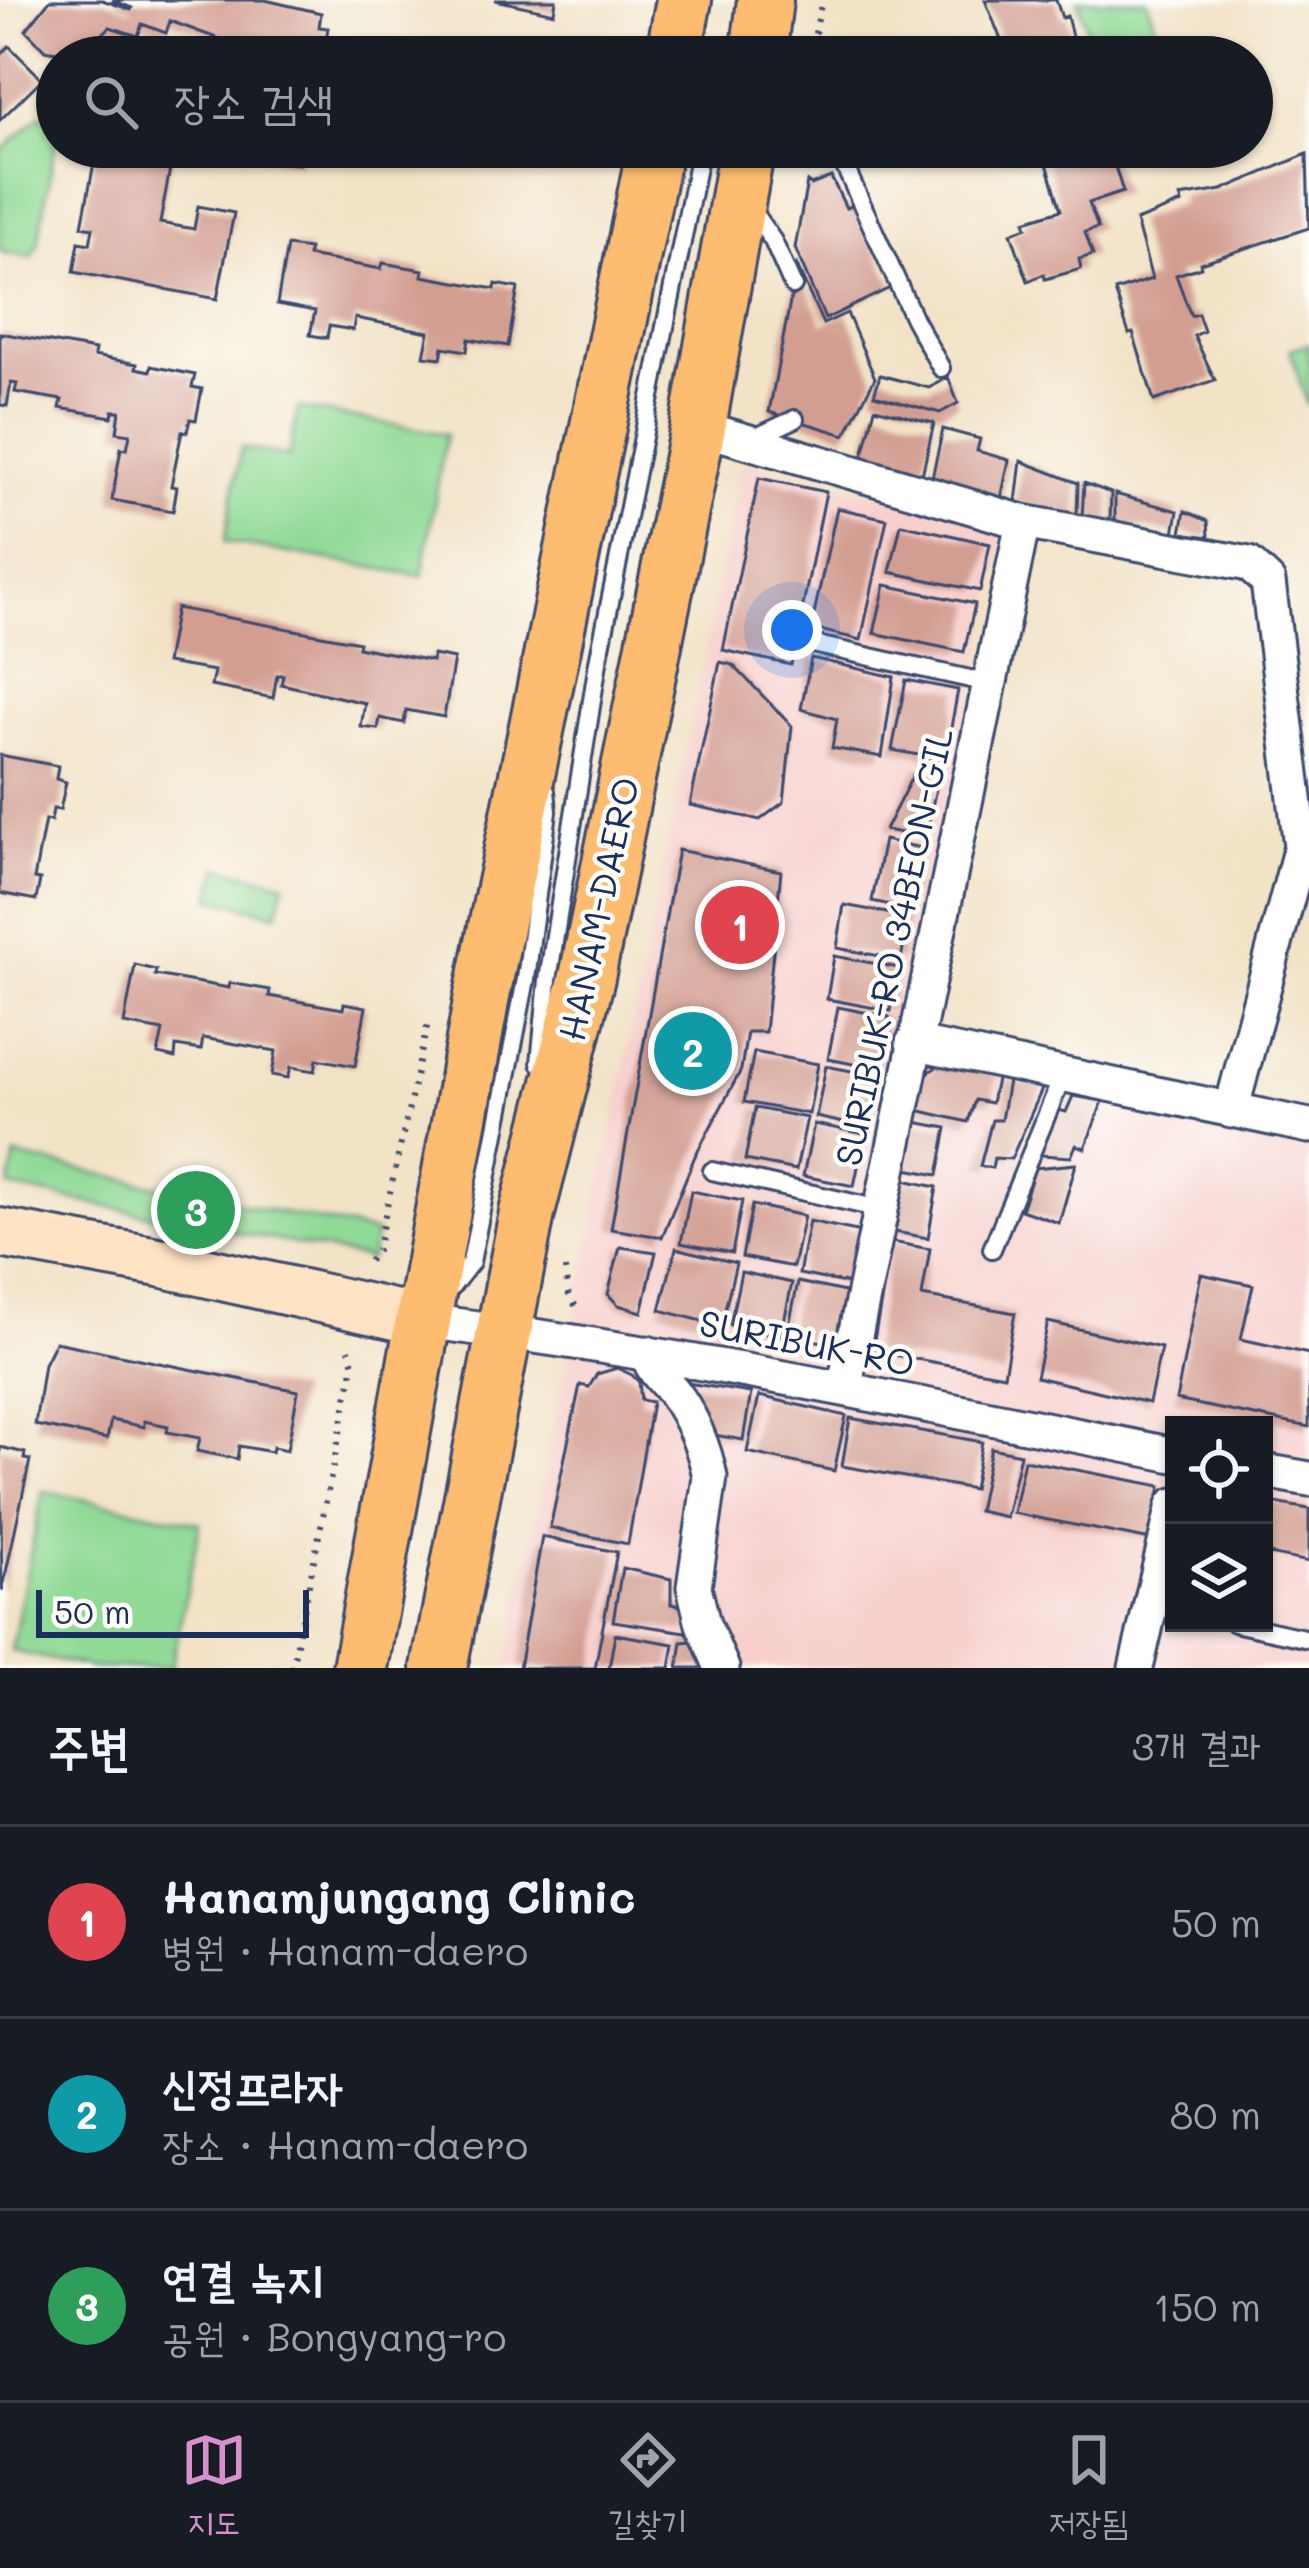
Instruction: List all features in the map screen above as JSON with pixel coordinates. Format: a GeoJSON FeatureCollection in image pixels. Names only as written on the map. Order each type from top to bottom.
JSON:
{"type":"FeatureCollection","features":[{"type":"Feature","properties":{"kind":"main road"},"geometry":{"type":"LineString","coordinates":[[677,36],[684,0]]}},
{"type":"Feature","properties":{"kind":"main road"},"geometry":{"type":"LineString","coordinates":[[761,36],[765,0]]}},
{"type":"Feature","properties":{"kind":"main road"},"geometry":{"type":"LineString","coordinates":[[360,1668],[482,996],[651,168]]}},
{"type":"Feature","properties":{"kind":"main road","name":"HANAM-DAERO"},"geometry":{"type":"LineString","coordinates":[[439,1668],[527,1213],[723,434],[744,171]]}},
{"type":"Feature","properties":{"kind":"street"},"geometry":{"type":"LineString","coordinates":[[723,434],[1023,522],[1249,564],[1268,583],[1301,846],[1231,1111]]}},
{"type":"Feature","properties":{"kind":"street","name":"SURIBUK-RO 34BEON-GIL"},"geometry":{"type":"LineString","coordinates":[[844,1389],[1023,522]]}},
{"type":"Feature","properties":{"kind":"street"},"geometry":{"type":"LineString","coordinates":[[913,1043],[1309,1126]]}},
{"type":"Feature","properties":{"kind":"street"},"geometry":{"type":"LineString","coordinates":[[0,1233],[164,1263],[424,1321]]}},
{"type":"Feature","properties":{"kind":"street","name":"SURIBUK-RO"},"geometry":{"type":"LineString","coordinates":[[424,1321],[647,1353],[1165,1453]]}},
{"type":"Feature","properties":{"kind":"street"},"geometry":{"type":"LineString","coordinates":[[647,1353],[651,1367],[677,1396],[707,1462],[710,1477],[694,1587],[722,1668]]}},
{"type":"Feature","properties":{"kind":"street"},"geometry":{"type":"LineString","coordinates":[[1273,1473],[1309,1479]]}},
{"type":"Feature","properties":{"kind":"street"},"geometry":{"type":"LineString","coordinates":[[1136,1668],[1162,1608],[1172,1524]]}},
{"type":"Feature","properties":{"kind":"lane"},"geometry":{"type":"LineString","coordinates":[[749,36],[765,0]]}},
{"type":"Feature","properties":{"kind":"lane"},"geometry":{"type":"LineString","coordinates":[[539,1073],[548,980],[598,662],[697,168]]}},
{"type":"Feature","properties":{"kind":"lane"},"geometry":{"type":"LineString","coordinates":[[846,168],[941,368]]}},
{"type":"Feature","properties":{"kind":"lane"},"geometry":{"type":"LineString","coordinates":[[744,171],[793,286]]}},
{"type":"Feature","properties":{"kind":"lane"},"geometry":{"type":"LineString","coordinates":[[723,434],[795,419]]}},
{"type":"Feature","properties":{"kind":"lane"},"geometry":{"type":"LineString","coordinates":[[808,644],[988,683]]}},
{"type":"Feature","properties":{"kind":"lane"},"geometry":{"type":"LineString","coordinates":[[992,1249],[1063,1075]]}},
{"type":"Feature","properties":{"kind":"lane"},"geometry":{"type":"LineString","coordinates":[[527,1213],[537,1096]]}},
{"type":"Feature","properties":{"kind":"lane"},"geometry":{"type":"LineString","coordinates":[[712,1171],[880,1209]]}},
{"type":"Feature","properties":{"kind":"lane"},"geometry":{"type":"LineString","coordinates":[[1273,1631],[1309,1639]]}},
{"type":"Feature","properties":{"kind":"path"},"geometry":{"type":"LineString","coordinates":[[815,36],[822,0]]}},
{"type":"Feature","properties":{"kind":"path"},"geometry":{"type":"LineString","coordinates":[[369,1261],[377,1251],[428,1022]]}},
{"type":"Feature","properties":{"kind":"path"},"geometry":{"type":"LineString","coordinates":[[292,1668],[354,1364],[347,1347]]}},
{"type":"Feature","properties":{"kind":"shaded area"},"geometry":{"type":"Polygon","coordinates":[[[742,462],[1006,526],[906,1047],[1309,1132],[1309,1668],[507,1668],[742,462]]]}},
{"type":"Feature","properties":{"kind":"green space"},"geometry":{"type":"Polygon","coordinates":[[[1078,0],[1147,0],[1158,36],[1089,36],[1078,0]]]}},
{"type":"Feature","properties":{"kind":"green space"},"geometry":{"type":"Polygon","coordinates":[[[36,119],[36,168],[51,168],[32,257],[0,252],[0,153],[36,119]]]}},
{"type":"Feature","properties":{"kind":"green space"},"geometry":{"type":"Polygon","coordinates":[[[1309,344],[1309,405],[1307,405],[1290,349],[1309,344]]]}},
{"type":"Feature","properties":{"kind":"green space"},"geometry":{"type":"Polygon","coordinates":[[[298,408],[446,434],[422,576],[225,542],[241,448],[289,456],[298,408]]]}},
{"type":"Feature","properties":{"kind":"green space"},"geometry":{"type":"Polygon","coordinates":[[[219,867],[285,883],[277,914],[211,898],[219,867]]]}},
{"type":"Feature","properties":{"kind":"green space"},"geometry":{"type":"Polygon","coordinates":[[[16,1156],[376,1233],[370,1259],[9,1187],[16,1156]]]}},
{"type":"Feature","properties":{"kind":"green space"},"geometry":{"type":"Polygon","coordinates":[[[43,1491],[200,1523],[171,1668],[93,1668],[11,1651],[43,1491]]]}},
{"type":"Feature","properties":{"kind":"building"},"geometry":{"type":"Polygon","coordinates":[[[50,0],[102,0],[131,10],[112,0],[265,0],[321,13],[319,27],[328,28],[327,36],[211,36],[170,21],[166,33],[142,24],[138,36],[110,27],[101,36],[36,36],[36,41],[26,30],[50,0]]]}},
{"type":"Feature","properties":{"kind":"building"},"geometry":{"type":"Polygon","coordinates":[[[495,0],[556,0],[554,13],[495,0]]]}},
{"type":"Feature","properties":{"kind":"building"},"geometry":{"type":"Polygon","coordinates":[[[985,0],[1056,0],[1062,18],[1067,16],[1072,36],[1000,36],[985,0]]]}},
{"type":"Feature","properties":{"kind":"building"},"geometry":{"type":"Polygon","coordinates":[[[9,46],[36,73],[36,85],[0,120],[0,55],[9,46]]]}},
{"type":"Feature","properties":{"kind":"building"},"geometry":{"type":"Polygon","coordinates":[[[1307,154],[1309,228],[1176,275],[1191,316],[1198,314],[1204,331],[1194,336],[1215,380],[1154,401],[1115,291],[1152,279],[1136,221],[1182,203],[1180,197],[1222,190],[1307,154]]]}},
{"type":"Feature","properties":{"kind":"building"},"geometry":{"type":"Polygon","coordinates":[[[93,168],[170,168],[160,223],[194,229],[198,206],[234,213],[217,299],[74,272],[79,242],[90,244],[93,228],[82,226],[93,168]]]}},
{"type":"Feature","properties":{"kind":"building"},"geometry":{"type":"Polygon","coordinates":[[[1048,168],[1116,168],[1123,192],[1089,203],[1098,228],[1085,232],[1093,255],[1079,259],[1081,269],[1028,281],[1011,233],[1027,227],[1025,221],[1061,210],[1048,168]]]}},
{"type":"Feature","properties":{"kind":"building"},"geometry":{"type":"Polygon","coordinates":[[[831,177],[846,208],[854,205],[894,286],[825,319],[795,248],[807,182],[811,185],[831,177]]]}},
{"type":"Feature","properties":{"kind":"building"},"geometry":{"type":"Polygon","coordinates":[[[287,246],[309,249],[308,256],[381,269],[383,263],[423,270],[422,276],[495,289],[496,284],[518,288],[508,346],[469,339],[467,351],[443,347],[441,358],[424,356],[429,332],[355,318],[353,330],[329,326],[327,338],[310,335],[315,311],[277,304],[287,246]]]}},
{"type":"Feature","properties":{"kind":"building"},"geometry":{"type":"Polygon","coordinates":[[[797,266],[823,324],[847,313],[875,378],[845,435],[769,412],[797,266]]]}},
{"type":"Feature","properties":{"kind":"building"},"geometry":{"type":"Polygon","coordinates":[[[0,333],[95,350],[94,356],[137,364],[136,368],[150,371],[151,366],[195,375],[192,387],[202,389],[196,420],[190,419],[187,432],[182,431],[171,486],[177,487],[173,511],[112,500],[121,448],[127,449],[130,434],[117,432],[120,411],[113,411],[112,417],[60,408],[62,400],[15,392],[17,384],[11,383],[7,406],[0,405],[0,333]]]}},
{"type":"Feature","properties":{"kind":"building"},"geometry":{"type":"Polygon","coordinates":[[[880,375],[929,388],[948,377],[958,403],[940,413],[874,395],[880,375]]]}},
{"type":"Feature","properties":{"kind":"building"},"geometry":{"type":"Polygon","coordinates":[[[875,408],[934,423],[922,475],[862,459],[875,408]]]}},
{"type":"Feature","properties":{"kind":"building"},"geometry":{"type":"Polygon","coordinates":[[[943,429],[980,439],[977,451],[1009,460],[1001,499],[931,482],[943,429]]]}},
{"type":"Feature","properties":{"kind":"building"},"geometry":{"type":"Polygon","coordinates":[[[1021,461],[1078,483],[1077,517],[1016,502],[1021,461]]]}},
{"type":"Feature","properties":{"kind":"building"},"geometry":{"type":"Polygon","coordinates":[[[759,478],[826,492],[791,665],[723,650],[759,478]]]}},
{"type":"Feature","properties":{"kind":"building"},"geometry":{"type":"Polygon","coordinates":[[[1084,483],[1111,493],[1110,521],[1082,518],[1084,483]]]}},
{"type":"Feature","properties":{"kind":"building"},"geometry":{"type":"Polygon","coordinates":[[[1115,494],[1178,511],[1174,533],[1115,524],[1115,494]]]}},
{"type":"Feature","properties":{"kind":"building"},"geometry":{"type":"Polygon","coordinates":[[[837,508],[887,519],[861,640],[811,628],[837,508]]]}},
{"type":"Feature","properties":{"kind":"building"},"geometry":{"type":"Polygon","coordinates":[[[1185,511],[1208,521],[1209,537],[1181,533],[1185,511]]]}},
{"type":"Feature","properties":{"kind":"building"},"geometry":{"type":"Polygon","coordinates":[[[901,524],[990,544],[980,591],[890,572],[901,524]]]}},
{"type":"Feature","properties":{"kind":"building"},"geometry":{"type":"Polygon","coordinates":[[[885,585],[975,604],[964,652],[874,633],[885,585]]]}},
{"type":"Feature","properties":{"kind":"building"},"geometry":{"type":"Polygon","coordinates":[[[176,608],[359,642],[358,647],[432,661],[433,655],[454,659],[444,717],[406,710],[404,723],[380,718],[378,729],[361,727],[365,703],[281,684],[283,675],[277,675],[273,698],[211,686],[214,671],[166,663],[176,608]]]}},
{"type":"Feature","properties":{"kind":"building"},"geometry":{"type":"Polygon","coordinates":[[[811,658],[894,677],[882,757],[832,748],[837,719],[801,709],[811,658]]]}},
{"type":"Feature","properties":{"kind":"building"},"geometry":{"type":"Polygon","coordinates":[[[720,662],[733,665],[792,726],[784,802],[760,820],[690,805],[720,662]]]}},
{"type":"Feature","properties":{"kind":"building"},"geometry":{"type":"Polygon","coordinates":[[[906,680],[958,690],[945,760],[892,750],[906,680]]]}},
{"type":"Feature","properties":{"kind":"building"},"geometry":{"type":"Polygon","coordinates":[[[0,755],[58,766],[56,779],[66,782],[60,810],[53,809],[51,821],[45,820],[34,879],[40,880],[36,900],[0,893],[0,755]]]}},
{"type":"Feature","properties":{"kind":"building"},"geometry":{"type":"Polygon","coordinates":[[[917,767],[940,771],[925,837],[885,830],[917,767]]]}},
{"type":"Feature","properties":{"kind":"building"},"geometry":{"type":"Polygon","coordinates":[[[884,840],[921,848],[910,909],[872,901],[884,840]]]}},
{"type":"Feature","properties":{"kind":"building"},"geometry":{"type":"Polygon","coordinates":[[[678,850],[781,871],[765,1032],[747,1032],[741,1070],[695,1156],[662,1237],[611,1229],[678,850]]]}},
{"type":"Feature","properties":{"kind":"building"},"geometry":{"type":"Polygon","coordinates":[[[844,905],[908,917],[901,960],[837,948],[844,905]]]}},
{"type":"Feature","properties":{"kind":"building"},"geometry":{"type":"Polygon","coordinates":[[[834,956],[899,968],[891,1011],[827,999],[834,956]]]}},
{"type":"Feature","properties":{"kind":"building"},"geometry":{"type":"Polygon","coordinates":[[[135,965],[156,970],[155,975],[270,990],[269,996],[343,1009],[344,1003],[366,1007],[355,1066],[317,1059],[315,1071],[291,1067],[288,1078],[272,1075],[276,1051],[203,1038],[201,1050],[176,1046],[175,1058],[158,1054],[163,1031],[124,1024],[135,965]]]}},
{"type":"Feature","properties":{"kind":"building"},"geometry":{"type":"Polygon","coordinates":[[[838,1007],[889,1017],[879,1069],[828,1059],[838,1007]]]}},
{"type":"Feature","properties":{"kind":"building"},"geometry":{"type":"Polygon","coordinates":[[[754,1052],[818,1064],[809,1114],[744,1102],[754,1052]]]}},
{"type":"Feature","properties":{"kind":"building"},"geometry":{"type":"Polygon","coordinates":[[[942,1063],[997,1075],[991,1103],[975,1100],[968,1122],[913,1109],[918,1080],[942,1063]]]}},
{"type":"Feature","properties":{"kind":"building"},"geometry":{"type":"Polygon","coordinates":[[[826,1066],[877,1076],[867,1128],[816,1117],[826,1066]]]}},
{"type":"Feature","properties":{"kind":"building"},"geometry":{"type":"Polygon","coordinates":[[[1008,1081],[1043,1087],[1011,1159],[994,1158],[992,1168],[980,1166],[992,1120],[1001,1120],[1008,1081]]]}},
{"type":"Feature","properties":{"kind":"building"},"geometry":{"type":"Polygon","coordinates":[[[1073,1096],[1103,1101],[1085,1148],[1076,1145],[1071,1157],[1040,1155],[1058,1110],[1066,1112],[1073,1096]]]}},
{"type":"Feature","properties":{"kind":"building"},"geometry":{"type":"Polygon","coordinates":[[[755,1108],[807,1118],[796,1170],[745,1160],[755,1108]]]}},
{"type":"Feature","properties":{"kind":"building"},"geometry":{"type":"Polygon","coordinates":[[[915,1122],[947,1128],[938,1175],[906,1169],[915,1122]]]}},
{"type":"Feature","properties":{"kind":"building"},"geometry":{"type":"Polygon","coordinates":[[[814,1124],[865,1134],[854,1186],[803,1176],[814,1124]]]}},
{"type":"Feature","properties":{"kind":"building"},"geometry":{"type":"Polygon","coordinates":[[[1076,1164],[1059,1223],[1021,1210],[1035,1168],[1076,1164]]]}},
{"type":"Feature","properties":{"kind":"building"},"geometry":{"type":"Polygon","coordinates":[[[904,1180],[937,1187],[928,1238],[895,1232],[904,1180]]]}},
{"type":"Feature","properties":{"kind":"building"},"geometry":{"type":"Polygon","coordinates":[[[691,1191],[742,1201],[732,1253],[681,1243],[691,1191]]]}},
{"type":"Feature","properties":{"kind":"building"},"geometry":{"type":"Polygon","coordinates":[[[752,1205],[804,1216],[793,1267],[742,1257],[752,1205]]]}},
{"type":"Feature","properties":{"kind":"building"},"geometry":{"type":"Polygon","coordinates":[[[809,1221],[861,1232],[850,1284],[799,1274],[809,1221]]]}},
{"type":"Feature","properties":{"kind":"building"},"geometry":{"type":"Polygon","coordinates":[[[892,1242],[930,1249],[922,1296],[1015,1313],[1004,1375],[872,1351],[892,1242]]]}},
{"type":"Feature","properties":{"kind":"building"},"geometry":{"type":"Polygon","coordinates":[[[620,1247],[656,1252],[642,1312],[618,1305],[608,1294],[620,1247]]]}},
{"type":"Feature","properties":{"kind":"building"},"geometry":{"type":"Polygon","coordinates":[[[676,1248],[736,1263],[721,1326],[660,1310],[676,1248]]]}},
{"type":"Feature","properties":{"kind":"building"},"geometry":{"type":"Polygon","coordinates":[[[741,1272],[792,1283],[781,1336],[730,1325],[741,1272]]]}},
{"type":"Feature","properties":{"kind":"building"},"geometry":{"type":"Polygon","coordinates":[[[1201,1274],[1253,1285],[1241,1339],[1309,1354],[1309,1427],[1273,1416],[1176,1400],[1201,1274]]]}},
{"type":"Feature","properties":{"kind":"building"},"geometry":{"type":"Polygon","coordinates":[[[798,1282],[849,1293],[838,1345],[787,1335],[798,1282]]]}},
{"type":"Feature","properties":{"kind":"building"},"geometry":{"type":"Polygon","coordinates":[[[1048,1322],[1161,1348],[1149,1403],[1036,1377],[1048,1322]]]}},
{"type":"Feature","properties":{"kind":"building"},"geometry":{"type":"Polygon","coordinates":[[[55,1342],[298,1391],[287,1450],[239,1446],[237,1459],[197,1451],[200,1438],[167,1432],[168,1426],[144,1421],[144,1427],[111,1420],[107,1439],[35,1425],[44,1364],[55,1342]]]}},
{"type":"Feature","properties":{"kind":"building"},"geometry":{"type":"Polygon","coordinates":[[[617,1368],[639,1382],[641,1400],[652,1402],[628,1544],[550,1528],[580,1385],[589,1387],[597,1374],[617,1368]]]}},
{"type":"Feature","properties":{"kind":"building"},"geometry":{"type":"Polygon","coordinates":[[[687,1383],[751,1393],[743,1440],[708,1434],[687,1383]]]}},
{"type":"Feature","properties":{"kind":"building"},"geometry":{"type":"Polygon","coordinates":[[[759,1396],[846,1416],[834,1471],[747,1452],[759,1396]]]}},
{"type":"Feature","properties":{"kind":"building"},"geometry":{"type":"Polygon","coordinates":[[[850,1418],[982,1442],[973,1489],[842,1466],[850,1418]]]}},
{"type":"Feature","properties":{"kind":"building"},"geometry":{"type":"Polygon","coordinates":[[[0,1447],[25,1453],[24,1459],[30,1460],[2,1591],[0,1447]]]}},
{"type":"Feature","properties":{"kind":"building"},"geometry":{"type":"Polygon","coordinates":[[[991,1448],[1020,1454],[1006,1517],[978,1511],[991,1448]]]}},
{"type":"Feature","properties":{"kind":"building"},"geometry":{"type":"Polygon","coordinates":[[[1024,1460],[1161,1486],[1151,1540],[1013,1513],[1024,1460]]]}},
{"type":"Feature","properties":{"kind":"building"},"geometry":{"type":"Polygon","coordinates":[[[1273,1503],[1309,1509],[1309,1562],[1273,1555],[1273,1503]]]}},
{"type":"Feature","properties":{"kind":"building"},"geometry":{"type":"Polygon","coordinates":[[[542,1537],[617,1552],[595,1668],[519,1668],[542,1537]]]}},
{"type":"Feature","properties":{"kind":"building"},"geometry":{"type":"Polygon","coordinates":[[[622,1568],[671,1579],[671,1604],[690,1608],[686,1632],[613,1621],[622,1568]]]}},
{"type":"Feature","properties":{"kind":"building"},"geometry":{"type":"Polygon","coordinates":[[[615,1634],[674,1644],[670,1668],[609,1668],[615,1634]]]}},
{"type":"Feature","properties":{"kind":"building"},"geometry":{"type":"Polygon","coordinates":[[[694,1641],[707,1668],[678,1668],[682,1642],[694,1641]]]}},
{"type":"Feature","properties":{"kind":"place","name":"Hanamjungang Clinic"},"geometry":{"type":"Point","coordinates":[740,925]}},
{"type":"Feature","properties":{"kind":"place","name":"신정프라자"},"geometry":{"type":"Point","coordinates":[693,1051]}},
{"type":"Feature","properties":{"kind":"place","name":"연결 녹지"},"geometry":{"type":"Point","coordinates":[196,1210]}}]}
